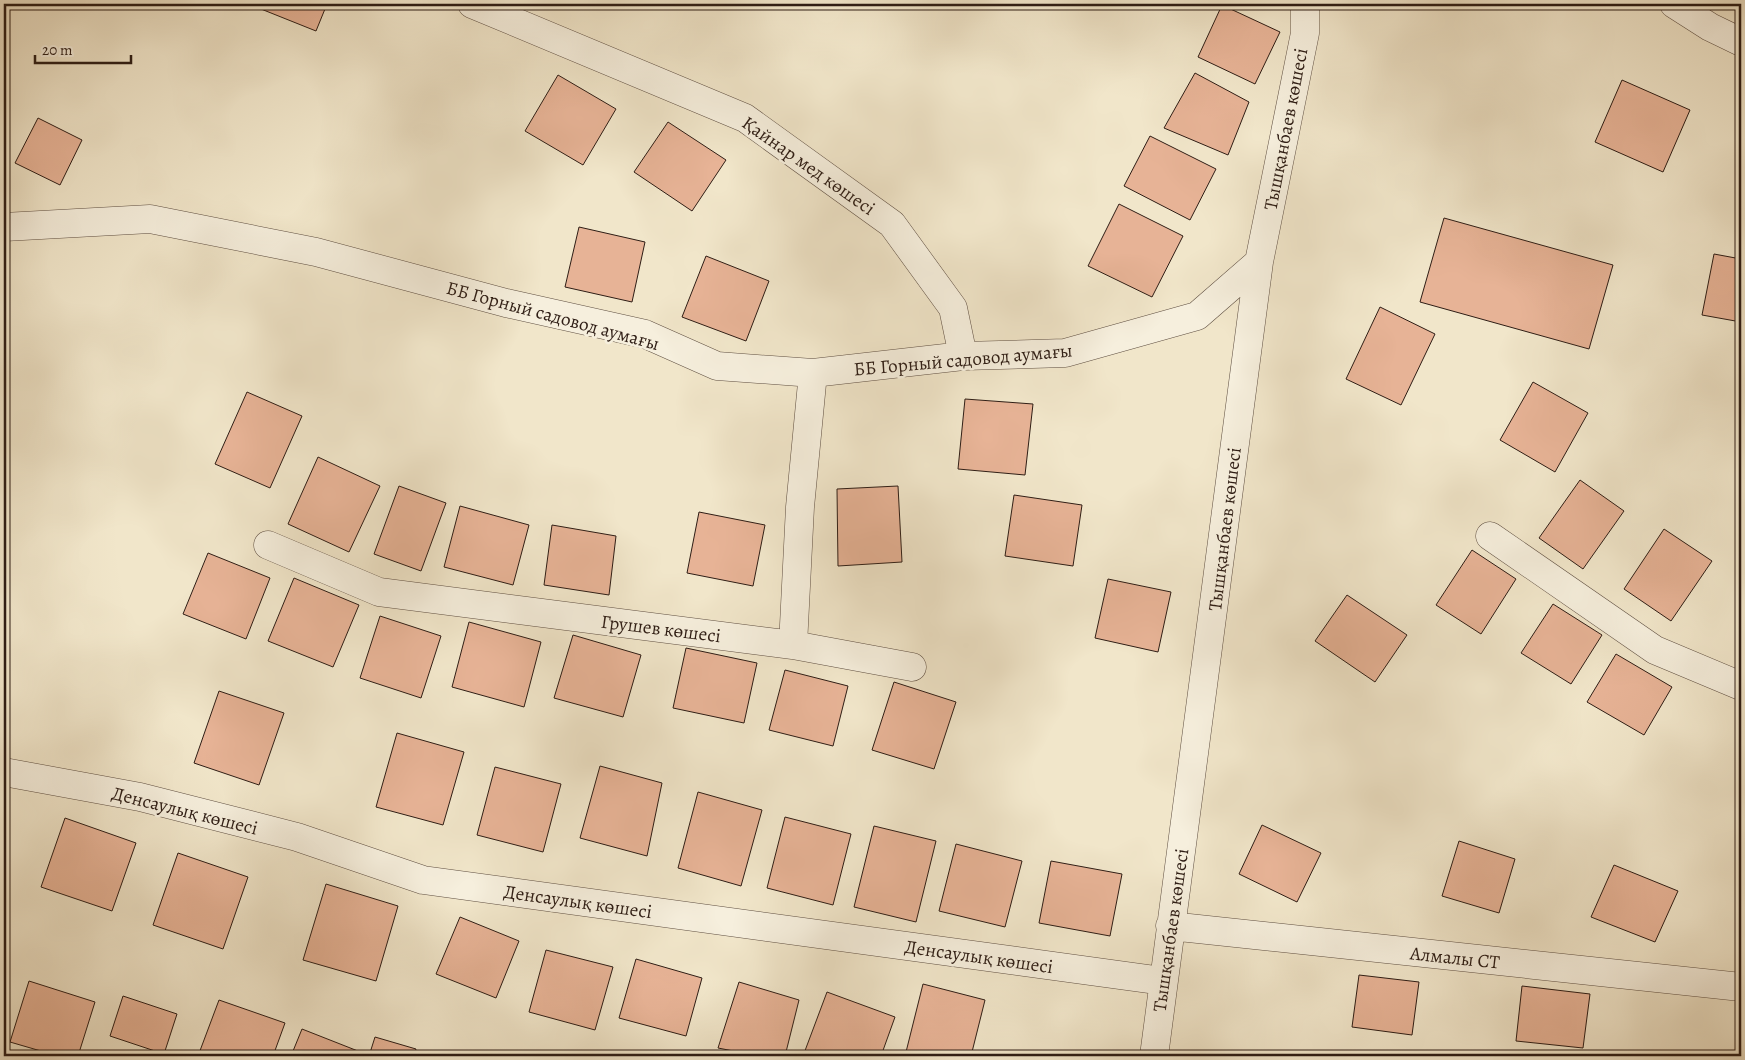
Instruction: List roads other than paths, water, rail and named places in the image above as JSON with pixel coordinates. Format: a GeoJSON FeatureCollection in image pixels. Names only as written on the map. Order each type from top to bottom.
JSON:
{"type":"FeatureCollection","features":[{"type":"Feature","properties":{"kind":"street","name":"Қайнар мед көшесі"},"geometry":{"type":"LineString","coordinates":[[472,4],[745,118],[892,224],[953,308],[963,356]]}},
{"type":"Feature","properties":{"kind":"street","name":"Тышқанбаев көшесі"},"geometry":{"type":"LineString","coordinates":[[1154,1056],[1162,981],[1215,602],[1259,262],[1305,33],[1305,4]]}},
{"type":"Feature","properties":{"kind":"street"},"geometry":{"type":"LineString","coordinates":[[1674,4],[1710,27],[1741,42]]}},
{"type":"Feature","properties":{"kind":"street"},"geometry":{"type":"LineString","coordinates":[[1710,27],[1741,61]]}},
{"type":"Feature","properties":{"kind":"street","name":"ББ Горный садовод аумағы"},"geometry":{"type":"LineString","coordinates":[[4,227],[150,220],[316,252],[506,303],[645,334],[717,366],[813,372],[963,356],[1065,353],[1197,316],[1259,262]]}},
{"type":"Feature","properties":{"kind":"street"},"geometry":{"type":"LineString","coordinates":[[793,645],[800,508],[813,372]]}},
{"type":"Feature","properties":{"kind":"street"},"geometry":{"type":"LineString","coordinates":[[1490,536],[1655,650],[1741,686]]}},
{"type":"Feature","properties":{"kind":"street","name":"Грушев көшесі"},"geometry":{"type":"LineString","coordinates":[[268,545],[379,592],[793,645],[912,667]]}},
{"type":"Feature","properties":{"kind":"street","name":"Денсаулық көшесі"},"geometry":{"type":"LineString","coordinates":[[4,772],[140,797],[297,837],[424,880],[1162,981]]}},
{"type":"Feature","properties":{"kind":"street","name":"Алмалы СТ"},"geometry":{"type":"LineString","coordinates":[[1170,926],[1740,988]]}}]}
